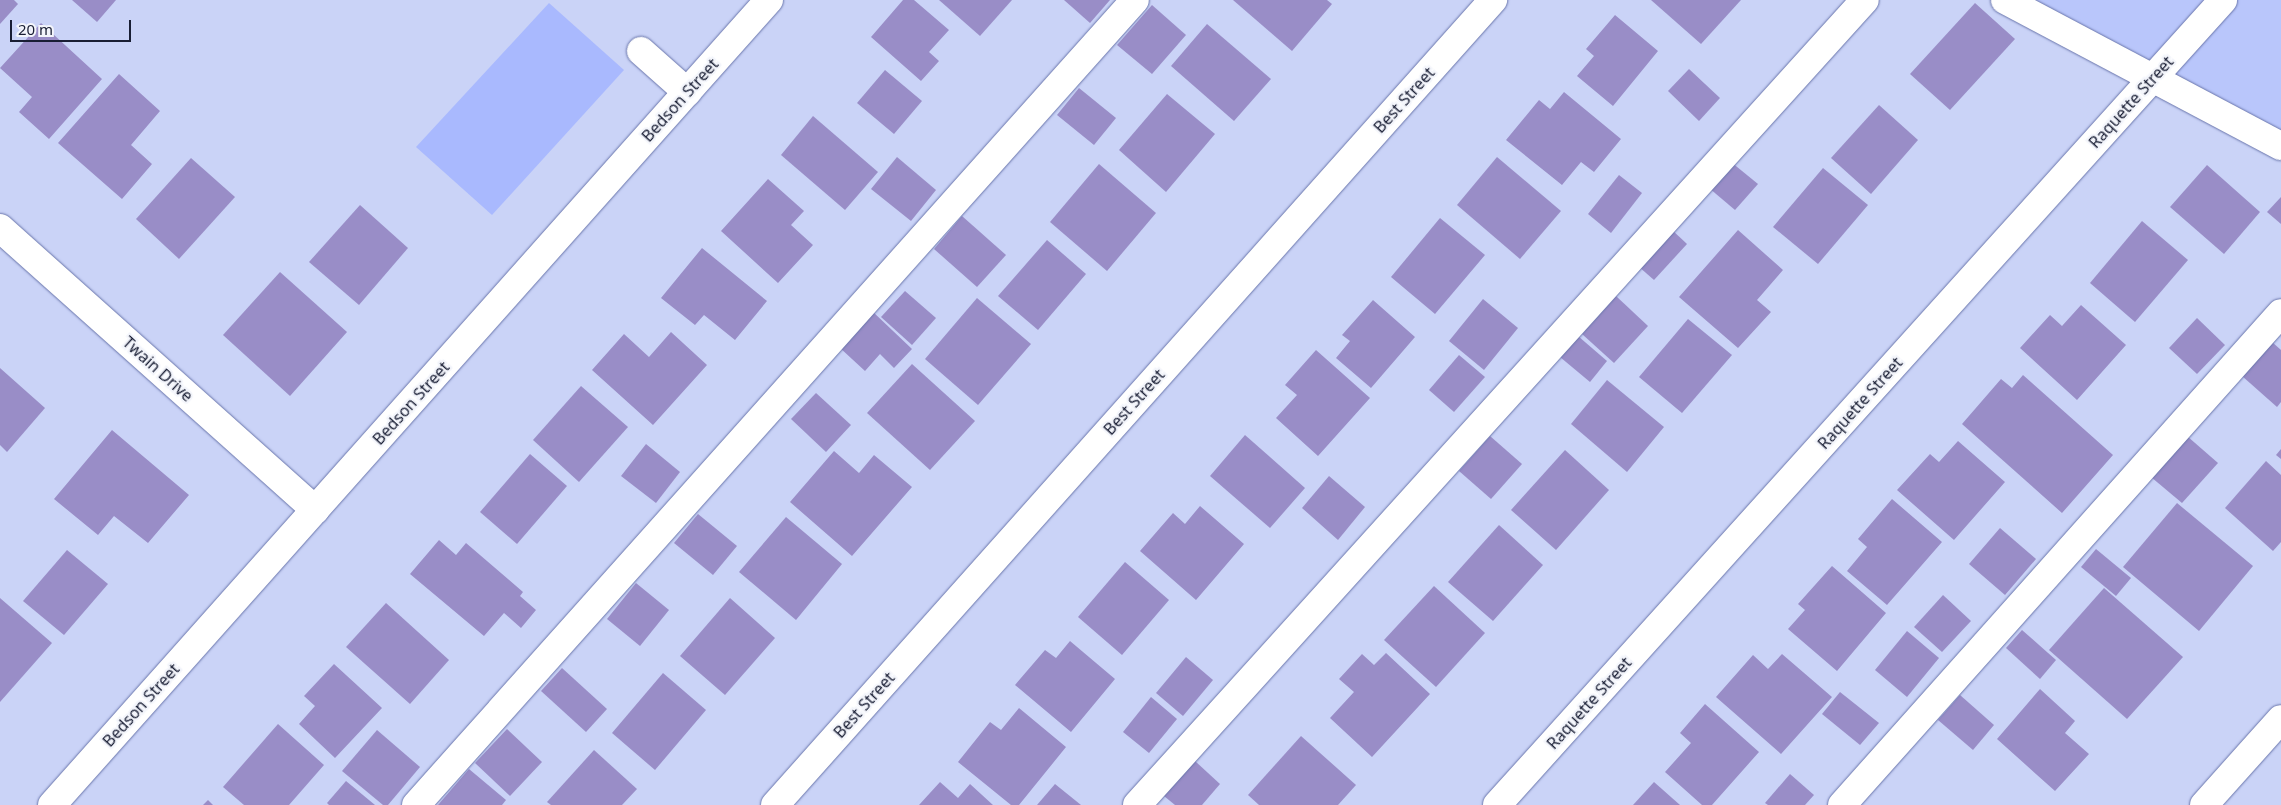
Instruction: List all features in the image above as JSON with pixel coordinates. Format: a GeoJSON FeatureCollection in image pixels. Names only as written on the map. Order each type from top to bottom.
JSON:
{"type":"FeatureCollection","features":[{"type":"Feature","properties":{"kind":"street","name":"Bedson Street"},"geometry":{"type":"LineString","coordinates":[[52,805],[769,0]]}},
{"type":"Feature","properties":{"kind":"street"},"geometry":{"type":"LineString","coordinates":[[416,805],[1135,0]]}},
{"type":"Feature","properties":{"kind":"street","name":"Best Street"},"geometry":{"type":"LineString","coordinates":[[775,805],[1493,0]]}},
{"type":"Feature","properties":{"kind":"street"},"geometry":{"type":"LineString","coordinates":[[1137,805],[1865,0]]}},
{"type":"Feature","properties":{"kind":"street"},"geometry":{"type":"LineString","coordinates":[[2005,0],[2151,80],[2281,146]]}},
{"type":"Feature","properties":{"kind":"street","name":"Raquette Street"},"geometry":{"type":"LineString","coordinates":[[1497,805],[2223,0]]}},
{"type":"Feature","properties":{"kind":"street"},"geometry":{"type":"LineString","coordinates":[[641,51],[687,92]]}},
{"type":"Feature","properties":{"kind":"street","name":"Twain Drive"},"geometry":{"type":"LineString","coordinates":[[0,228],[315,510]]}},
{"type":"Feature","properties":{"kind":"street"},"geometry":{"type":"LineString","coordinates":[[1842,805],[2281,313]]}},
{"type":"Feature","properties":{"kind":"street"},"geometry":{"type":"LineString","coordinates":[[2204,805],[2281,719]]}},
{"type":"Feature","properties":{"kind":"shaded area"},"geometry":{"type":"Polygon","coordinates":[[[2005,0],[2281,0],[2281,146],[2005,0]]]}},
{"type":"Feature","properties":{"kind":"shaded area"},"geometry":{"type":"Polygon","coordinates":[[[549,3],[624,70],[492,215],[416,147],[549,3]]]}},
{"type":"Feature","properties":{"kind":"building"},"geometry":{"type":"Polygon","coordinates":[[[0,0],[14,0],[18,4],[0,24],[0,0]]]}},
{"type":"Feature","properties":{"kind":"building"},"geometry":{"type":"Polygon","coordinates":[[[72,0],[116,0],[97,22],[72,0]]]}},
{"type":"Feature","properties":{"kind":"building"},"geometry":{"type":"Polygon","coordinates":[[[903,0],[914,0],[949,30],[929,52],[939,61],[921,81],[871,37],[903,0]]]}},
{"type":"Feature","properties":{"kind":"building"},"geometry":{"type":"Polygon","coordinates":[[[939,0],[1012,0],[980,36],[939,0]]]}},
{"type":"Feature","properties":{"kind":"building"},"geometry":{"type":"Polygon","coordinates":[[[1064,0],[1110,0],[1090,23],[1064,0]]]}},
{"type":"Feature","properties":{"kind":"building"},"geometry":{"type":"Polygon","coordinates":[[[1233,0],[1327,0],[1332,4],[1292,51],[1233,0]]]}},
{"type":"Feature","properties":{"kind":"building"},"geometry":{"type":"Polygon","coordinates":[[[1651,0],[1741,0],[1701,44],[1651,0]]]}},
{"type":"Feature","properties":{"kind":"building"},"geometry":{"type":"Polygon","coordinates":[[[1975,3],[2015,39],[1950,110],[1910,74],[1975,3]]]}},
{"type":"Feature","properties":{"kind":"building"},"geometry":{"type":"Polygon","coordinates":[[[1152,5],[1186,35],[1152,74],[1117,45],[1152,5]]]}},
{"type":"Feature","properties":{"kind":"building"},"geometry":{"type":"Polygon","coordinates":[[[1615,15],[1658,51],[1613,106],[1577,76],[1594,56],[1586,49],[1615,15]]]}},
{"type":"Feature","properties":{"kind":"building"},"geometry":{"type":"Polygon","coordinates":[[[41,23],[102,79],[49,139],[19,112],[32,97],[0,68],[41,23]]]}},
{"type":"Feature","properties":{"kind":"building"},"geometry":{"type":"Polygon","coordinates":[[[1207,24],[1271,79],[1234,121],[1171,66],[1207,24]]]}},
{"type":"Feature","properties":{"kind":"building"},"geometry":{"type":"Polygon","coordinates":[[[1689,69],[1720,98],[1699,121],[1668,91],[1689,69]]]}},
{"type":"Feature","properties":{"kind":"building"},"geometry":{"type":"Polygon","coordinates":[[[885,70],[922,101],[894,134],[857,103],[885,70]]]}},
{"type":"Feature","properties":{"kind":"building"},"geometry":{"type":"Polygon","coordinates":[[[119,74],[160,111],[131,145],[152,164],[122,199],[58,143],[119,74]]]}},
{"type":"Feature","properties":{"kind":"building"},"geometry":{"type":"Polygon","coordinates":[[[1079,88],[1116,118],[1094,145],[1057,115],[1079,88]]]}},
{"type":"Feature","properties":{"kind":"building"},"geometry":{"type":"Polygon","coordinates":[[[1564,92],[1621,139],[1594,172],[1581,162],[1562,185],[1506,140],[1539,100],[1550,109],[1564,92]]]}},
{"type":"Feature","properties":{"kind":"building"},"geometry":{"type":"Polygon","coordinates":[[[1167,94],[1215,134],[1166,192],[1119,150],[1167,94]]]}},
{"type":"Feature","properties":{"kind":"building"},"geometry":{"type":"Polygon","coordinates":[[[1879,105],[1918,140],[1871,194],[1831,158],[1879,105]]]}},
{"type":"Feature","properties":{"kind":"building"},"geometry":{"type":"Polygon","coordinates":[[[813,116],[878,172],[845,210],[781,155],[813,116]]]}},
{"type":"Feature","properties":{"kind":"building"},"geometry":{"type":"Polygon","coordinates":[[[897,157],[936,190],[911,221],[871,189],[897,157]]]}},
{"type":"Feature","properties":{"kind":"building"},"geometry":{"type":"Polygon","coordinates":[[[1497,157],[1561,211],[1520,259],[1457,205],[1497,157]]]}},
{"type":"Feature","properties":{"kind":"building"},"geometry":{"type":"Polygon","coordinates":[[[191,158],[235,197],[179,259],[136,219],[191,158]]]}},
{"type":"Feature","properties":{"kind":"building"},"geometry":{"type":"Polygon","coordinates":[[[1731,162],[1758,184],[1735,210],[1709,188],[1731,162]]]}},
{"type":"Feature","properties":{"kind":"building"},"geometry":{"type":"Polygon","coordinates":[[[1099,164],[1156,213],[1107,271],[1050,222],[1099,164]]]}},
{"type":"Feature","properties":{"kind":"building"},"geometry":{"type":"Polygon","coordinates":[[[2207,165],[2260,212],[2224,254],[2170,207],[2207,165]]]}},
{"type":"Feature","properties":{"kind":"building"},"geometry":{"type":"Polygon","coordinates":[[[1823,168],[1868,205],[1818,264],[1773,227],[1823,168]]]}},
{"type":"Feature","properties":{"kind":"building"},"geometry":{"type":"Polygon","coordinates":[[[1619,175],[1642,193],[1611,233],[1588,214],[1619,175]]]}},
{"type":"Feature","properties":{"kind":"building"},"geometry":{"type":"Polygon","coordinates":[[[768,179],[804,211],[791,225],[813,245],[778,283],[721,231],[768,179]]]}},
{"type":"Feature","properties":{"kind":"building"},"geometry":{"type":"Polygon","coordinates":[[[2281,197],[2281,224],[2267,212],[2281,197]]]}},
{"type":"Feature","properties":{"kind":"building"},"geometry":{"type":"Polygon","coordinates":[[[360,205],[408,248],[359,305],[309,262],[360,205]]]}},
{"type":"Feature","properties":{"kind":"building"},"geometry":{"type":"Polygon","coordinates":[[[962,216],[1006,255],[977,287],[934,249],[962,216]]]}},
{"type":"Feature","properties":{"kind":"building"},"geometry":{"type":"Polygon","coordinates":[[[1440,218],[1485,255],[1435,314],[1391,277],[1440,218]]]}},
{"type":"Feature","properties":{"kind":"building"},"geometry":{"type":"Polygon","coordinates":[[[2142,221],[2188,260],[2135,322],[2090,283],[2142,221]]]}},
{"type":"Feature","properties":{"kind":"building"},"geometry":{"type":"Polygon","coordinates":[[[1671,229],[1687,244],[1654,280],[1638,266],[1671,229]]]}},
{"type":"Feature","properties":{"kind":"building"},"geometry":{"type":"Polygon","coordinates":[[[1738,230],[1783,270],[1757,300],[1771,312],[1738,348],[1679,297],[1738,230]]]}},
{"type":"Feature","properties":{"kind":"building"},"geometry":{"type":"Polygon","coordinates":[[[1047,240],[1086,274],[1038,330],[998,296],[1047,240]]]}},
{"type":"Feature","properties":{"kind":"building"},"geometry":{"type":"Polygon","coordinates":[[[702,248],[767,301],[735,340],[704,315],[695,325],[661,298],[702,248]]]}},
{"type":"Feature","properties":{"kind":"building"},"geometry":{"type":"Polygon","coordinates":[[[280,272],[347,332],[290,396],[223,335],[280,272]]]}},
{"type":"Feature","properties":{"kind":"building"},"geometry":{"type":"Polygon","coordinates":[[[905,291],[936,318],[912,345],[881,317],[905,291]]]}},
{"type":"Feature","properties":{"kind":"building"},"geometry":{"type":"Polygon","coordinates":[[[1616,296],[1648,326],[1614,363],[1582,334],[1616,296]]]}},
{"type":"Feature","properties":{"kind":"building"},"geometry":{"type":"Polygon","coordinates":[[[977,298],[1031,344],[978,405],[925,359],[977,298]]]}},
{"type":"Feature","properties":{"kind":"building"},"geometry":{"type":"Polygon","coordinates":[[[1483,299],[1518,328],[1484,370],[1449,341],[1483,299]]]}},
{"type":"Feature","properties":{"kind":"building"},"geometry":{"type":"Polygon","coordinates":[[[1373,300],[1415,337],[1371,388],[1336,358],[1350,341],[1342,335],[1373,300]]]}},
{"type":"Feature","properties":{"kind":"building"},"geometry":{"type":"Polygon","coordinates":[[[2081,305],[2126,345],[2077,400],[2020,348],[2050,315],[2062,326],[2081,305]]]}},
{"type":"Feature","properties":{"kind":"building"},"geometry":{"type":"Polygon","coordinates":[[[872,311],[912,349],[894,368],[880,354],[865,371],[839,347],[872,311]]]}},
{"type":"Feature","properties":{"kind":"building"},"geometry":{"type":"Polygon","coordinates":[[[2197,318],[2225,345],[2197,374],[2169,348],[2197,318]]]}},
{"type":"Feature","properties":{"kind":"building"},"geometry":{"type":"Polygon","coordinates":[[[1688,319],[1732,355],[1682,413],[1639,377],[1688,319]]]}},
{"type":"Feature","properties":{"kind":"building"},"geometry":{"type":"Polygon","coordinates":[[[671,332],[707,365],[653,425],[592,370],[624,334],[649,357],[671,332]]]}},
{"type":"Feature","properties":{"kind":"building"},"geometry":{"type":"Polygon","coordinates":[[[1578,336],[1607,361],[1590,382],[1560,357],[1578,336]]]}},
{"type":"Feature","properties":{"kind":"building"},"geometry":{"type":"Polygon","coordinates":[[[2272,342],[2281,350],[2281,402],[2277,407],[2242,376],[2272,342]]]}},
{"type":"Feature","properties":{"kind":"building"},"geometry":{"type":"Polygon","coordinates":[[[1316,350],[1370,398],[1318,456],[1276,418],[1297,395],[1285,385],[1316,350]]]}},
{"type":"Feature","properties":{"kind":"building"},"geometry":{"type":"Polygon","coordinates":[[[1459,355],[1485,377],[1454,412],[1429,390],[1459,355]]]}},
{"type":"Feature","properties":{"kind":"building"},"geometry":{"type":"Polygon","coordinates":[[[912,364],[975,421],[930,470],[867,413],[912,364]]]}},
{"type":"Feature","properties":{"kind":"building"},"geometry":{"type":"Polygon","coordinates":[[[0,368],[45,408],[7,452],[0,445],[0,368]]]}},
{"type":"Feature","properties":{"kind":"building"},"geometry":{"type":"Polygon","coordinates":[[[2023,375],[2113,455],[2062,513],[1962,424],[2001,379],[2012,388],[2023,375]]]}},
{"type":"Feature","properties":{"kind":"building"},"geometry":{"type":"Polygon","coordinates":[[[1607,380],[1664,427],[1627,472],[1571,424],[1607,380]]]}},
{"type":"Feature","properties":{"kind":"building"},"geometry":{"type":"Polygon","coordinates":[[[581,386],[628,427],[579,482],[533,440],[581,386]]]}},
{"type":"Feature","properties":{"kind":"building"},"geometry":{"type":"Polygon","coordinates":[[[816,393],[851,425],[826,452],[791,419],[816,393]]]}},
{"type":"Feature","properties":{"kind":"building"},"geometry":{"type":"Polygon","coordinates":[[[112,430],[189,495],[148,543],[114,516],[98,535],[54,499],[112,430]]]}},
{"type":"Feature","properties":{"kind":"building"},"geometry":{"type":"Polygon","coordinates":[[[1245,435],[1305,488],[1270,528],[1210,476],[1245,435]]]}},
{"type":"Feature","properties":{"kind":"building"},"geometry":{"type":"Polygon","coordinates":[[[1490,436],[1522,464],[1491,499],[1459,471],[1490,436]]]}},
{"type":"Feature","properties":{"kind":"building"},"geometry":{"type":"Polygon","coordinates":[[[2187,436],[2218,463],[2182,503],[2151,477],[2187,436]]]}},
{"type":"Feature","properties":{"kind":"building"},"geometry":{"type":"Polygon","coordinates":[[[1958,441],[2005,482],[1954,540],[1897,490],[1930,454],[1939,462],[1958,441]]]}},
{"type":"Feature","properties":{"kind":"building"},"geometry":{"type":"Polygon","coordinates":[[[646,444],[680,472],[656,503],[621,476],[646,444]]]}},
{"type":"Feature","properties":{"kind":"building"},"geometry":{"type":"Polygon","coordinates":[[[2281,449],[2281,459],[2276,455],[2281,449]]]}},
{"type":"Feature","properties":{"kind":"building"},"geometry":{"type":"Polygon","coordinates":[[[1565,450],[1609,490],[1556,550],[1511,510],[1565,450]]]}},
{"type":"Feature","properties":{"kind":"building"},"geometry":{"type":"Polygon","coordinates":[[[834,451],[859,473],[874,455],[912,487],[852,556],[790,502],[834,451]]]}},
{"type":"Feature","properties":{"kind":"building"},"geometry":{"type":"Polygon","coordinates":[[[530,454],[567,486],[517,544],[480,512],[530,454]]]}},
{"type":"Feature","properties":{"kind":"building"},"geometry":{"type":"Polygon","coordinates":[[[2266,461],[2281,475],[2281,542],[2273,551],[2225,508],[2266,461]]]}},
{"type":"Feature","properties":{"kind":"building"},"geometry":{"type":"Polygon","coordinates":[[[1329,476],[1365,507],[1338,540],[1302,508],[1329,476]]]}},
{"type":"Feature","properties":{"kind":"building"},"geometry":{"type":"Polygon","coordinates":[[[1892,499],[1942,542],[1887,605],[1847,571],[1867,547],[1858,539],[1892,499]]]}},
{"type":"Feature","properties":{"kind":"building"},"geometry":{"type":"Polygon","coordinates":[[[2177,503],[2253,566],[2199,631],[2123,567],[2177,503]]]}},
{"type":"Feature","properties":{"kind":"building"},"geometry":{"type":"Polygon","coordinates":[[[1200,506],[1244,544],[1196,600],[1140,551],[1173,513],[1185,524],[1200,506]]]}},
{"type":"Feature","properties":{"kind":"building"},"geometry":{"type":"Polygon","coordinates":[[[698,514],[737,546],[713,575],[674,543],[698,514]]]}},
{"type":"Feature","properties":{"kind":"building"},"geometry":{"type":"Polygon","coordinates":[[[786,517],[842,564],[796,620],[739,572],[786,517]]]}},
{"type":"Feature","properties":{"kind":"building"},"geometry":{"type":"Polygon","coordinates":[[[1499,525],[1543,565],[1493,621],[1448,582],[1499,525]]]}},
{"type":"Feature","properties":{"kind":"building"},"geometry":{"type":"Polygon","coordinates":[[[2000,528],[2036,559],[2005,595],[1969,564],[2000,528]]]}},
{"type":"Feature","properties":{"kind":"building"},"geometry":{"type":"Polygon","coordinates":[[[439,540],[456,555],[466,543],[523,592],[520,596],[536,610],[521,628],[504,613],[484,636],[410,574],[439,540]]]}},
{"type":"Feature","properties":{"kind":"building"},"geometry":{"type":"Polygon","coordinates":[[[2096,549],[2131,578],[2116,596],[2081,567],[2096,549]]]}},
{"type":"Feature","properties":{"kind":"building"},"geometry":{"type":"Polygon","coordinates":[[[67,550],[108,584],[64,635],[23,601],[67,550]]]}},
{"type":"Feature","properties":{"kind":"building"},"geometry":{"type":"Polygon","coordinates":[[[1125,562],[1169,600],[1122,655],[1078,617],[1125,562]]]}},
{"type":"Feature","properties":{"kind":"building"},"geometry":{"type":"Polygon","coordinates":[[[1832,566],[1886,613],[1837,671],[1788,629],[1805,610],[1798,604],[1832,566]]]}},
{"type":"Feature","properties":{"kind":"building"},"geometry":{"type":"Polygon","coordinates":[[[636,583],[669,610],[640,646],[607,619],[636,583]]]}},
{"type":"Feature","properties":{"kind":"building"},"geometry":{"type":"Polygon","coordinates":[[[1434,586],[1485,633],[1436,687],[1384,640],[1434,586]]]}},
{"type":"Feature","properties":{"kind":"building"},"geometry":{"type":"Polygon","coordinates":[[[2104,588],[2183,657],[2127,719],[2049,650],[2104,588]]]}},
{"type":"Feature","properties":{"kind":"building"},"geometry":{"type":"Polygon","coordinates":[[[1943,595],[1971,621],[1942,652],[1914,627],[1943,595]]]}},
{"type":"Feature","properties":{"kind":"building"},"geometry":{"type":"Polygon","coordinates":[[[0,598],[52,643],[0,702],[0,598]]]}},
{"type":"Feature","properties":{"kind":"building"},"geometry":{"type":"Polygon","coordinates":[[[730,598],[775,638],[725,695],[680,656],[730,598]]]}},
{"type":"Feature","properties":{"kind":"building"},"geometry":{"type":"Polygon","coordinates":[[[386,603],[449,660],[410,704],[346,647],[386,603]]]}},
{"type":"Feature","properties":{"kind":"building"},"geometry":{"type":"Polygon","coordinates":[[[2022,630],[2056,660],[2040,679],[2006,648],[2022,630]]]}},
{"type":"Feature","properties":{"kind":"building"},"geometry":{"type":"Polygon","coordinates":[[[1907,631],[1939,658],[1907,697],[1875,670],[1907,631]]]}},
{"type":"Feature","properties":{"kind":"building"},"geometry":{"type":"Polygon","coordinates":[[[1070,641],[1115,679],[1071,732],[1015,685],[1045,650],[1056,658],[1070,641]]]}},
{"type":"Feature","properties":{"kind":"building"},"geometry":{"type":"Polygon","coordinates":[[[1386,653],[1430,694],[1372,757],[1330,718],[1354,692],[1339,679],[1362,654],[1374,665],[1386,653]]]}},
{"type":"Feature","properties":{"kind":"building"},"geometry":{"type":"Polygon","coordinates":[[[1782,654],[1832,697],[1781,754],[1716,697],[1753,655],[1768,669],[1782,654]]]}},
{"type":"Feature","properties":{"kind":"building"},"geometry":{"type":"Polygon","coordinates":[[[1186,657],[1213,680],[1183,716],[1156,693],[1186,657]]]}},
{"type":"Feature","properties":{"kind":"building"},"geometry":{"type":"Polygon","coordinates":[[[334,664],[382,708],[335,758],[299,724],[315,706],[304,696],[334,664]]]}},
{"type":"Feature","properties":{"kind":"building"},"geometry":{"type":"Polygon","coordinates":[[[562,668],[607,709],[586,732],[541,691],[562,668]]]}},
{"type":"Feature","properties":{"kind":"building"},"geometry":{"type":"Polygon","coordinates":[[[663,673],[706,710],[655,770],[612,733],[663,673]]]}},
{"type":"Feature","properties":{"kind":"building"},"geometry":{"type":"Polygon","coordinates":[[[2040,689],[2075,721],[2065,733],[2089,754],[2055,791],[1997,739],[2040,689]]]}},
{"type":"Feature","properties":{"kind":"building"},"geometry":{"type":"Polygon","coordinates":[[[1840,692],[1879,723],[1860,745],[1822,714],[1840,692]]]}},
{"type":"Feature","properties":{"kind":"building"},"geometry":{"type":"Polygon","coordinates":[[[1960,695],[1994,725],[1973,750],[1938,720],[1960,695]]]}},
{"type":"Feature","properties":{"kind":"building"},"geometry":{"type":"Polygon","coordinates":[[[1151,697],[1177,719],[1149,753],[1123,732],[1151,697]]]}},
{"type":"Feature","properties":{"kind":"building"},"geometry":{"type":"Polygon","coordinates":[[[1705,704],[1759,752],[1712,805],[1702,805],[1665,772],[1691,743],[1680,733],[1705,704]]]}},
{"type":"Feature","properties":{"kind":"building"},"geometry":{"type":"Polygon","coordinates":[[[1019,708],[1066,747],[1019,805],[1011,805],[958,762],[990,722],[1001,730],[1019,708]]]}},
{"type":"Feature","properties":{"kind":"building"},"geometry":{"type":"Polygon","coordinates":[[[278,724],[324,765],[289,805],[244,805],[223,787],[278,724]]]}},
{"type":"Feature","properties":{"kind":"building"},"geometry":{"type":"Polygon","coordinates":[[[507,729],[542,762],[510,796],[475,763],[507,729]]]}},
{"type":"Feature","properties":{"kind":"building"},"geometry":{"type":"Polygon","coordinates":[[[377,730],[420,767],[388,805],[383,805],[342,771],[377,730]]]}},
{"type":"Feature","properties":{"kind":"building"},"geometry":{"type":"Polygon","coordinates":[[[1301,736],[1356,785],[1338,805],[1259,805],[1248,795],[1301,736]]]}},
{"type":"Feature","properties":{"kind":"building"},"geometry":{"type":"Polygon","coordinates":[[[594,750],[637,789],[622,805],[551,805],[547,802],[594,750]]]}},
{"type":"Feature","properties":{"kind":"building"},"geometry":{"type":"Polygon","coordinates":[[[1195,761],[1220,784],[1202,805],[1175,805],[1164,796],[1195,761]]]}},
{"type":"Feature","properties":{"kind":"building"},"geometry":{"type":"Polygon","coordinates":[[[469,769],[506,800],[502,805],[438,805],[469,769]]]}},
{"type":"Feature","properties":{"kind":"building"},"geometry":{"type":"Polygon","coordinates":[[[1790,774],[1814,795],[1805,805],[1768,805],[1765,803],[1790,774]]]}},
{"type":"Feature","properties":{"kind":"building"},"geometry":{"type":"Polygon","coordinates":[[[346,781],[375,805],[329,805],[327,803],[346,781]]]}},
{"type":"Feature","properties":{"kind":"building"},"geometry":{"type":"Polygon","coordinates":[[[940,782],[958,798],[970,784],[993,805],[919,805],[940,782]]]}},
{"type":"Feature","properties":{"kind":"building"},"geometry":{"type":"Polygon","coordinates":[[[1654,782],[1680,805],[1633,805],[1654,782]]]}},
{"type":"Feature","properties":{"kind":"building"},"geometry":{"type":"Polygon","coordinates":[[[1055,784],[1081,805],[1037,805],[1055,784]]]}},
{"type":"Feature","properties":{"kind":"building"},"geometry":{"type":"Polygon","coordinates":[[[208,800],[213,805],[203,805],[208,800]]]}}]}
